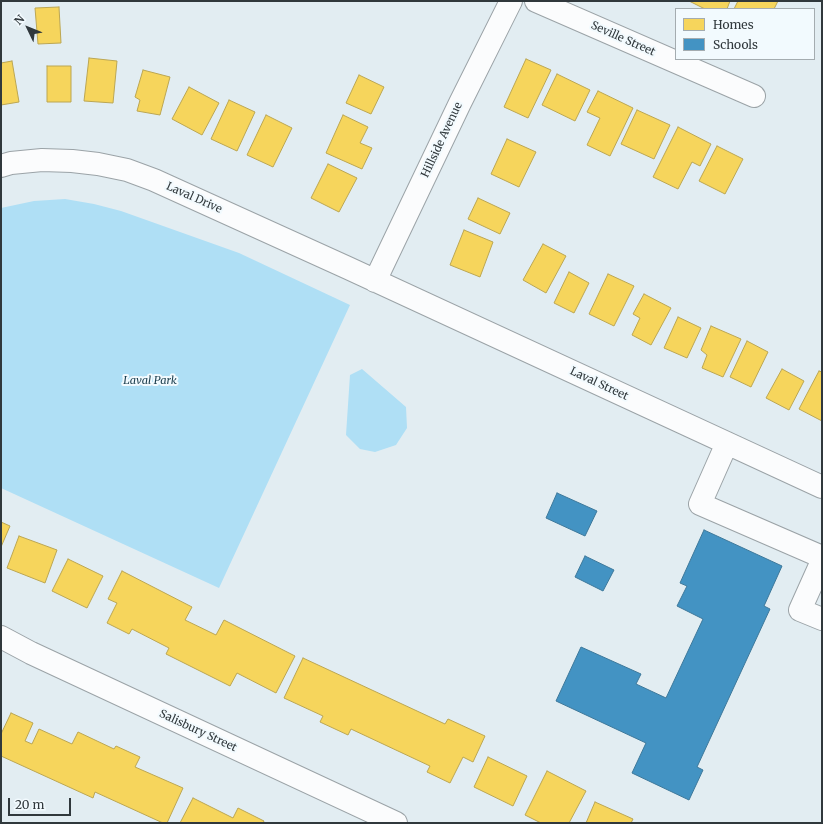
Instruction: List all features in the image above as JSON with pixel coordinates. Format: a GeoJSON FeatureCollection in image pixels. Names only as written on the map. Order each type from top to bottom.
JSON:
{"type":"FeatureCollection","features":[{"type":"Feature","properties":{"kind":"street","name":"Hillside Avenue"},"geometry":{"type":"LineString","coordinates":[[376,281],[460,103],[511,1]]}},
{"type":"Feature","properties":{"kind":"street","name":"Seville Street"},"geometry":{"type":"LineString","coordinates":[[536,1],[754,96]]}},
{"type":"Feature","properties":{"kind":"street","name":"Laval Drive"},"geometry":{"type":"LineString","coordinates":[[1,166],[11,163],[42,160],[98,164],[127,170],[154,180],[376,281]]}},
{"type":"Feature","properties":{"kind":"street","name":"Laval Street"},"geometry":{"type":"LineString","coordinates":[[376,281],[822,487]]}},
{"type":"Feature","properties":{"kind":"street"},"geometry":{"type":"LineString","coordinates":[[727,444],[700,504],[822,557]]}},
{"type":"Feature","properties":{"kind":"street"},"geometry":{"type":"LineString","coordinates":[[822,561],[800,610],[822,619]]}},
{"type":"Feature","properties":{"kind":"street","name":"Salisbury Street"},"geometry":{"type":"LineString","coordinates":[[1,637],[38,657],[396,823]]}},
{"type":"Feature","properties":{"kind":"green space","name":"Laval Park"},"geometry":{"type":"Polygon","coordinates":[[[65,199],[121,211],[239,253],[350,305],[219,588],[1,488],[1,208],[34,201],[65,199]]]}},
{"type":"Feature","properties":{"kind":"green space"},"geometry":{"type":"Polygon","coordinates":[[[362,369],[406,407],[407,428],[396,445],[375,452],[360,449],[346,435],[350,375],[362,369]]]}},
{"type":"Feature","properties":{"kind":"building: Homes"},"geometry":{"type":"Polygon","coordinates":[[[689,1],[730,1],[727,8],[703,8],[689,1]]]}},
{"type":"Feature","properties":{"kind":"building: Homes"},"geometry":{"type":"Polygon","coordinates":[[[738,1],[778,1],[774,8],[734,8],[738,1]]]}},
{"type":"Feature","properties":{"kind":"building: Homes"},"geometry":{"type":"Polygon","coordinates":[[[59,7],[61,43],[38,44],[35,8],[59,7]]]}},
{"type":"Feature","properties":{"kind":"building: Homes"},"geometry":{"type":"Polygon","coordinates":[[[89,58],[117,61],[113,103],[84,101],[89,58]]]}},
{"type":"Feature","properties":{"kind":"building: Homes"},"geometry":{"type":"Polygon","coordinates":[[[526,59],[551,70],[528,118],[504,107],[526,59]]]}},
{"type":"Feature","properties":{"kind":"building: Homes"},"geometry":{"type":"Polygon","coordinates":[[[12,61],[19,102],[1,105],[1,63],[12,61]]]}},
{"type":"Feature","properties":{"kind":"building: Homes"},"geometry":{"type":"Polygon","coordinates":[[[47,66],[71,66],[71,102],[47,102],[47,66]]]}},
{"type":"Feature","properties":{"kind":"building: Homes"},"geometry":{"type":"Polygon","coordinates":[[[143,70],[170,77],[160,115],[137,111],[140,100],[135,97],[143,70]]]}},
{"type":"Feature","properties":{"kind":"building: Homes"},"geometry":{"type":"Polygon","coordinates":[[[557,74],[590,90],[575,121],[542,105],[557,74]]]}},
{"type":"Feature","properties":{"kind":"building: Homes"},"geometry":{"type":"Polygon","coordinates":[[[359,75],[384,87],[371,114],[346,103],[359,75]]]}},
{"type":"Feature","properties":{"kind":"building: Homes"},"geometry":{"type":"Polygon","coordinates":[[[189,87],[219,103],[202,135],[172,119],[189,87]]]}},
{"type":"Feature","properties":{"kind":"building: Homes"},"geometry":{"type":"Polygon","coordinates":[[[598,91],[633,108],[610,156],[587,145],[600,118],[587,112],[598,91]]]}},
{"type":"Feature","properties":{"kind":"building: Homes"},"geometry":{"type":"Polygon","coordinates":[[[229,100],[255,112],[237,151],[211,139],[229,100]]]}},
{"type":"Feature","properties":{"kind":"building: Homes"},"geometry":{"type":"Polygon","coordinates":[[[637,110],[670,125],[654,159],[621,144],[637,110]]]}},
{"type":"Feature","properties":{"kind":"building: Homes"},"geometry":{"type":"Polygon","coordinates":[[[266,115],[292,128],[273,167],[247,155],[266,115]]]}},
{"type":"Feature","properties":{"kind":"building: Homes"},"geometry":{"type":"Polygon","coordinates":[[[343,115],[368,127],[360,143],[372,148],[362,169],[326,153],[343,115]]]}},
{"type":"Feature","properties":{"kind":"building: Homes"},"geometry":{"type":"Polygon","coordinates":[[[678,127],[711,144],[700,166],[692,162],[678,189],[653,177],[678,127]]]}},
{"type":"Feature","properties":{"kind":"building: Homes"},"geometry":{"type":"Polygon","coordinates":[[[507,139],[536,152],[519,187],[491,174],[507,139]]]}},
{"type":"Feature","properties":{"kind":"building: Homes"},"geometry":{"type":"Polygon","coordinates":[[[717,146],[743,159],[725,194],[699,181],[717,146]]]}},
{"type":"Feature","properties":{"kind":"building: Homes"},"geometry":{"type":"Polygon","coordinates":[[[328,164],[357,178],[339,212],[311,198],[328,164]]]}},
{"type":"Feature","properties":{"kind":"building: Homes"},"geometry":{"type":"Polygon","coordinates":[[[478,198],[510,213],[500,234],[468,219],[478,198]]]}},
{"type":"Feature","properties":{"kind":"building: Homes"},"geometry":{"type":"Polygon","coordinates":[[[464,230],[493,242],[480,277],[450,265],[464,230]]]}},
{"type":"Feature","properties":{"kind":"building: Homes"},"geometry":{"type":"Polygon","coordinates":[[[543,244],[566,256],[546,293],[523,280],[543,244]]]}},
{"type":"Feature","properties":{"kind":"building: Homes"},"geometry":{"type":"Polygon","coordinates":[[[569,272],[589,283],[574,313],[554,303],[569,272]]]}},
{"type":"Feature","properties":{"kind":"building: Homes"},"geometry":{"type":"Polygon","coordinates":[[[608,274],[634,286],[614,326],[589,314],[608,274]]]}},
{"type":"Feature","properties":{"kind":"building: Homes"},"geometry":{"type":"Polygon","coordinates":[[[644,294],[671,308],[651,345],[632,335],[640,318],[633,314],[644,294]]]}},
{"type":"Feature","properties":{"kind":"building: Homes"},"geometry":{"type":"Polygon","coordinates":[[[678,317],[701,328],[687,358],[664,348],[678,317]]]}},
{"type":"Feature","properties":{"kind":"building: Homes"},"geometry":{"type":"Polygon","coordinates":[[[711,326],[741,339],[723,377],[702,368],[707,355],[701,350],[711,326]]]}},
{"type":"Feature","properties":{"kind":"building: Homes"},"geometry":{"type":"Polygon","coordinates":[[[747,341],[768,352],[751,387],[730,377],[747,341]]]}},
{"type":"Feature","properties":{"kind":"building: Homes"},"geometry":{"type":"Polygon","coordinates":[[[782,369],[804,381],[789,410],[766,398],[782,369]]]}},
{"type":"Feature","properties":{"kind":"building: Homes"},"geometry":{"type":"Polygon","coordinates":[[[819,371],[822,372],[822,421],[799,409],[819,371]]]}},
{"type":"Feature","properties":{"kind":"building: Homes"},"geometry":{"type":"Polygon","coordinates":[[[1,522],[10,526],[1,547],[1,522]]]}},
{"type":"Feature","properties":{"kind":"building: Homes"},"geometry":{"type":"Polygon","coordinates":[[[19,536],[57,550],[45,583],[7,568],[19,536]]]}},
{"type":"Feature","properties":{"kind":"building: Homes"},"geometry":{"type":"Polygon","coordinates":[[[68,559],[103,576],[87,608],[52,591],[68,559]]]}},
{"type":"Feature","properties":{"kind":"building: Homes"},"geometry":{"type":"Polygon","coordinates":[[[122,571],[192,607],[185,620],[216,635],[224,620],[295,656],[276,693],[237,673],[230,686],[166,654],[169,648],[132,629],[129,634],[107,623],[117,603],[108,599],[122,571]]]}},
{"type":"Feature","properties":{"kind":"building: Homes"},"geometry":{"type":"Polygon","coordinates":[[[303,658],[445,724],[448,719],[485,736],[473,762],[463,757],[450,783],[427,772],[430,766],[351,729],[348,735],[320,722],[323,716],[284,698],[303,658]]]}},
{"type":"Feature","properties":{"kind":"building: Homes"},"geometry":{"type":"Polygon","coordinates":[[[11,713],[33,723],[25,741],[32,744],[39,729],[72,744],[78,732],[114,749],[116,746],[140,757],[135,767],[183,788],[167,823],[163,823],[95,792],[93,798],[1,756],[1,734],[11,713]]]}},
{"type":"Feature","properties":{"kind":"building: Homes"},"geometry":{"type":"Polygon","coordinates":[[[488,757],[527,776],[513,806],[474,787],[488,757]]]}},
{"type":"Feature","properties":{"kind":"building: Homes"},"geometry":{"type":"Polygon","coordinates":[[[547,771],[586,791],[569,823],[541,823],[525,815],[547,771]]]}},
{"type":"Feature","properties":{"kind":"building: Homes"},"geometry":{"type":"Polygon","coordinates":[[[193,798],[233,818],[238,808],[264,821],[263,823],[180,823],[193,798]]]}},
{"type":"Feature","properties":{"kind":"building: Homes"},"geometry":{"type":"Polygon","coordinates":[[[595,802],[633,819],[631,823],[586,823],[595,802]]]}},
{"type":"Feature","properties":{"kind":"building: Schools"},"geometry":{"type":"Polygon","coordinates":[[[557,493],[597,511],[585,536],[546,518],[557,493]]]}},
{"type":"Feature","properties":{"kind":"building: Schools"},"geometry":{"type":"Polygon","coordinates":[[[704,530],[782,566],[764,606],[770,609],[697,767],[703,770],[689,800],[632,773],[646,743],[556,701],[581,647],[641,674],[636,684],[666,698],[703,619],[677,606],[687,586],[680,583],[704,530]]]}},
{"type":"Feature","properties":{"kind":"building: Schools"},"geometry":{"type":"Polygon","coordinates":[[[585,556],[614,570],[603,591],[575,577],[585,556]]]}}]}
